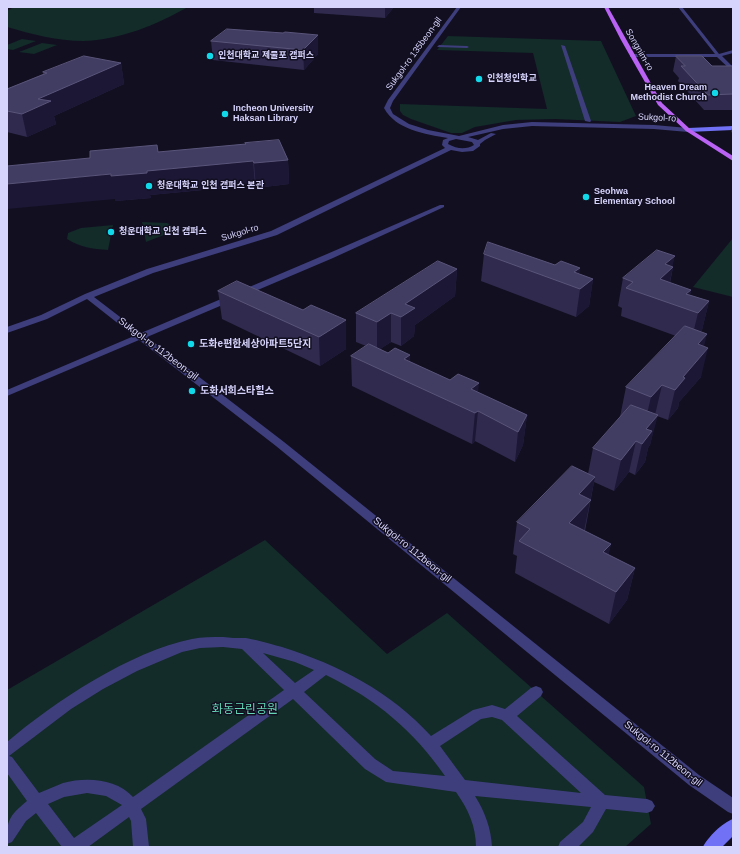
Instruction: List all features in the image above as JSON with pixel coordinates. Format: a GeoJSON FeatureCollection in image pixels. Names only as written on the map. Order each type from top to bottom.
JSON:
{"type":"FeatureCollection","features":[{"type":"Feature","properties":{"kind":"main road","name":"Songnim-ro"},"geometry":{"type":"LineString","coordinates":[[606,7],[660,104],[688,130],[733,159]]}},
{"type":"Feature","properties":{"kind":"street","name":"Sukgol-ro 135beon-gil"},"geometry":{"type":"LineString","coordinates":[[459,7],[390,101],[387,108],[391,117],[396,120],[430,133],[459,137]]}},
{"type":"Feature","properties":{"kind":"street"},"geometry":{"type":"LineString","coordinates":[[680,7],[717,56],[733,70]]}},
{"type":"Feature","properties":{"kind":"street"},"geometry":{"type":"LineString","coordinates":[[438,46],[466,47]]}},
{"type":"Feature","properties":{"kind":"street"},"geometry":{"type":"LineString","coordinates":[[562,46],[588,121]]}},
{"type":"Feature","properties":{"kind":"street"},"geometry":{"type":"LineString","coordinates":[[632,56],[717,56],[733,51]]}},
{"type":"Feature","properties":{"kind":"street","name":"Sukgol-ro"},"geometry":{"type":"LineString","coordinates":[[448,146],[449,139],[503,127],[532,124],[639,126],[688,130]]}},
{"type":"Feature","properties":{"kind":"street","name":"Sukgol-ro"},"geometry":{"type":"LineString","coordinates":[[7,330],[44,317],[88,296],[166,265],[232,247],[274,233],[303,220],[448,146],[470,150],[476,147],[483,138],[490,135],[531,127],[660,131],[688,130]]}},
{"type":"Feature","properties":{"kind":"street"},"geometry":{"type":"LineString","coordinates":[[688,130],[733,128]]}},
{"type":"Feature","properties":{"kind":"street","name":"Sukgol-ro 135beon-gil"},"geometry":{"type":"LineString","coordinates":[[430,133],[448,146]]}},
{"type":"Feature","properties":{"kind":"street"},"geometry":{"type":"LineString","coordinates":[[459,137],[474,140],[478,143]]}},
{"type":"Feature","properties":{"kind":"street"},"geometry":{"type":"LineString","coordinates":[[7,393],[142,337],[442,206]]}},
{"type":"Feature","properties":{"kind":"street","name":"Sukgol-ro 112beon-gil"},"geometry":{"type":"LineString","coordinates":[[88,296],[280,444],[694,780],[733,807]]}},
{"type":"Feature","properties":{"kind":"street"},"geometry":{"type":"LineString","coordinates":[[7,751],[58,710],[108,679],[137,665],[183,646],[221,641],[244,643],[289,655],[325,669],[389,705],[407,720],[444,762],[471,802],[480,820],[484,847]]}},
{"type":"Feature","properties":{"kind":"street"},"geometry":{"type":"LineString","coordinates":[[244,643],[370,764],[391,777],[446,783],[473,789],[647,806]]}},
{"type":"Feature","properties":{"kind":"street"},"geometry":{"type":"LineString","coordinates":[[75,847],[325,669]]}},
{"type":"Feature","properties":{"kind":"street"},"geometry":{"type":"LineString","coordinates":[[507,716],[536,692]]}},
{"type":"Feature","properties":{"kind":"street"},"geometry":{"type":"LineString","coordinates":[[430,745],[478,714],[492,711],[507,716],[601,801]]}},
{"type":"Feature","properties":{"kind":"street"},"geometry":{"type":"LineString","coordinates":[[7,762],[71,847]]}},
{"type":"Feature","properties":{"kind":"street"},"geometry":{"type":"LineString","coordinates":[[7,837],[19,819],[37,802],[63,789],[80,786],[96,786],[110,789],[123,796],[132,806],[139,820],[142,835],[141,847]]}},
{"type":"Feature","properties":{"kind":"street"},"geometry":{"type":"LineString","coordinates":[[566,847],[583,835],[592,822],[601,801]]}},
{"type":"Feature","properties":{"kind":"street"},"geometry":{"type":"LineString","coordinates":[[711,847],[733,826]]}},
{"type":"Feature","properties":{"kind":"green space"},"geometry":{"type":"Polygon","coordinates":[[[14,7],[188,7],[163,20],[124,35],[97,40],[74,41],[35,35],[7,27],[7,11],[14,7]]]}},
{"type":"Feature","properties":{"kind":"green space"},"geometry":{"type":"Polygon","coordinates":[[[448,36],[601,41],[636,116],[620,122],[555,119],[516,120],[475,127],[462,133],[451,133],[403,115],[400,111],[400,104],[547,109],[533,53],[437,50],[448,36]]]}},
{"type":"Feature","properties":{"kind":"green space"},"geometry":{"type":"Polygon","coordinates":[[[22,39],[36,41],[13,50],[7,49],[7,45],[22,39]]]}},
{"type":"Feature","properties":{"kind":"green space"},"geometry":{"type":"Polygon","coordinates":[[[42,43],[57,45],[34,54],[19,52],[42,43]]]}},
{"type":"Feature","properties":{"kind":"green space"},"geometry":{"type":"Polygon","coordinates":[[[142,222],[167,223],[175,227],[169,233],[146,242],[142,222]]]}},
{"type":"Feature","properties":{"kind":"green space"},"geometry":{"type":"Polygon","coordinates":[[[113,225],[108,250],[86,247],[67,239],[68,233],[81,228],[113,225]]]}},
{"type":"Feature","properties":{"kind":"green space"},"geometry":{"type":"Polygon","coordinates":[[[733,238],[733,297],[693,287],[733,238]]]}},
{"type":"Feature","properties":{"kind":"green space","name":"화동근린공원"},"geometry":{"type":"Polygon","coordinates":[[[265,540],[387,654],[447,613],[644,787],[651,824],[625,847],[7,847],[7,690],[265,540]]]}},
{"type":"Feature","properties":{"kind":"building"},"geometry":{"type":"Polygon","coordinates":[[[227,29],[318,35],[303,50],[211,41],[227,29]]]}},
{"type":"Feature","properties":{"kind":"building"},"geometry":{"type":"Polygon","coordinates":[[[84,56],[121,63],[38,99],[51,101],[22,114],[7,111],[7,89],[47,73],[43,72],[84,56]]]}},
{"type":"Feature","properties":{"kind":"building"},"geometry":{"type":"Polygon","coordinates":[[[676,56],[702,56],[712,66],[733,66],[733,94],[708,95],[681,66],[685,66],[676,56]]]}},
{"type":"Feature","properties":{"kind":"building"},"geometry":{"type":"Polygon","coordinates":[[[279,140],[288,160],[254,163],[253,161],[147,171],[147,173],[111,176],[111,174],[7,184],[7,166],[90,158],[90,151],[157,145],[158,152],[279,140]]]}},
{"type":"Feature","properties":{"kind":"building"},"geometry":{"type":"Polygon","coordinates":[[[488,242],[555,265],[561,261],[580,268],[574,272],[593,279],[580,289],[484,254],[488,242]]]}},
{"type":"Feature","properties":{"kind":"building"},"geometry":{"type":"Polygon","coordinates":[[[657,250],[675,256],[665,264],[673,267],[660,279],[691,290],[686,294],[709,301],[698,313],[626,288],[633,282],[623,278],[657,250]]]}},
{"type":"Feature","properties":{"kind":"building"},"geometry":{"type":"Polygon","coordinates":[[[438,261],[457,269],[405,304],[415,308],[401,317],[391,313],[377,322],[356,313],[438,261]]]}},
{"type":"Feature","properties":{"kind":"building"},"geometry":{"type":"Polygon","coordinates":[[[237,281],[303,310],[311,305],[346,320],[319,337],[218,291],[237,281]]]}},
{"type":"Feature","properties":{"kind":"building"},"geometry":{"type":"Polygon","coordinates":[[[685,326],[707,334],[698,344],[708,348],[683,377],[685,378],[675,390],[662,385],[651,397],[626,387],[685,326]]]}},
{"type":"Feature","properties":{"kind":"building"},"geometry":{"type":"Polygon","coordinates":[[[369,344],[388,353],[395,348],[410,355],[404,359],[450,380],[458,374],[479,383],[471,389],[527,415],[518,432],[478,411],[475,413],[351,356],[369,344]]]}},
{"type":"Feature","properties":{"kind":"building"},"geometry":{"type":"Polygon","coordinates":[[[631,405],[658,415],[646,429],[652,431],[642,444],[636,441],[621,460],[593,448],[631,405]]]}},
{"type":"Feature","properties":{"kind":"building"},"geometry":{"type":"Polygon","coordinates":[[[572,466],[595,477],[579,494],[591,500],[569,523],[611,544],[603,552],[635,568],[616,592],[519,541],[530,529],[517,522],[572,466]]]}},
{"type":"Feature","properties":{"kind":"place","name":"인천대학교 제물포 캠퍼스"},"geometry":{"type":"Point","coordinates":[210,56]}},
{"type":"Feature","properties":{"kind":"place","name":"인천청인학교"},"geometry":{"type":"Point","coordinates":[479,79]}},
{"type":"Feature","properties":{"kind":"place","name":"Heaven Dream Methodist Church"},"geometry":{"type":"Point","coordinates":[715,93]}},
{"type":"Feature","properties":{"kind":"place","name":"Incheon University Haksan Library"},"geometry":{"type":"Point","coordinates":[225,114]}},
{"type":"Feature","properties":{"kind":"place","name":"청운대학교 인천 캠퍼스 본관"},"geometry":{"type":"Point","coordinates":[149,186]}},
{"type":"Feature","properties":{"kind":"place","name":"Seohwa Elementary School"},"geometry":{"type":"Point","coordinates":[586,197]}},
{"type":"Feature","properties":{"kind":"place","name":"청운대학교 인천 캠퍼스"},"geometry":{"type":"Point","coordinates":[111,232]}},
{"type":"Feature","properties":{"kind":"place","name":"도화e편한세상아파트5단지"},"geometry":{"type":"Point","coordinates":[191,344]}},
{"type":"Feature","properties":{"kind":"place","name":"도화서희스타힐스"},"geometry":{"type":"Point","coordinates":[192,391]}}]}
